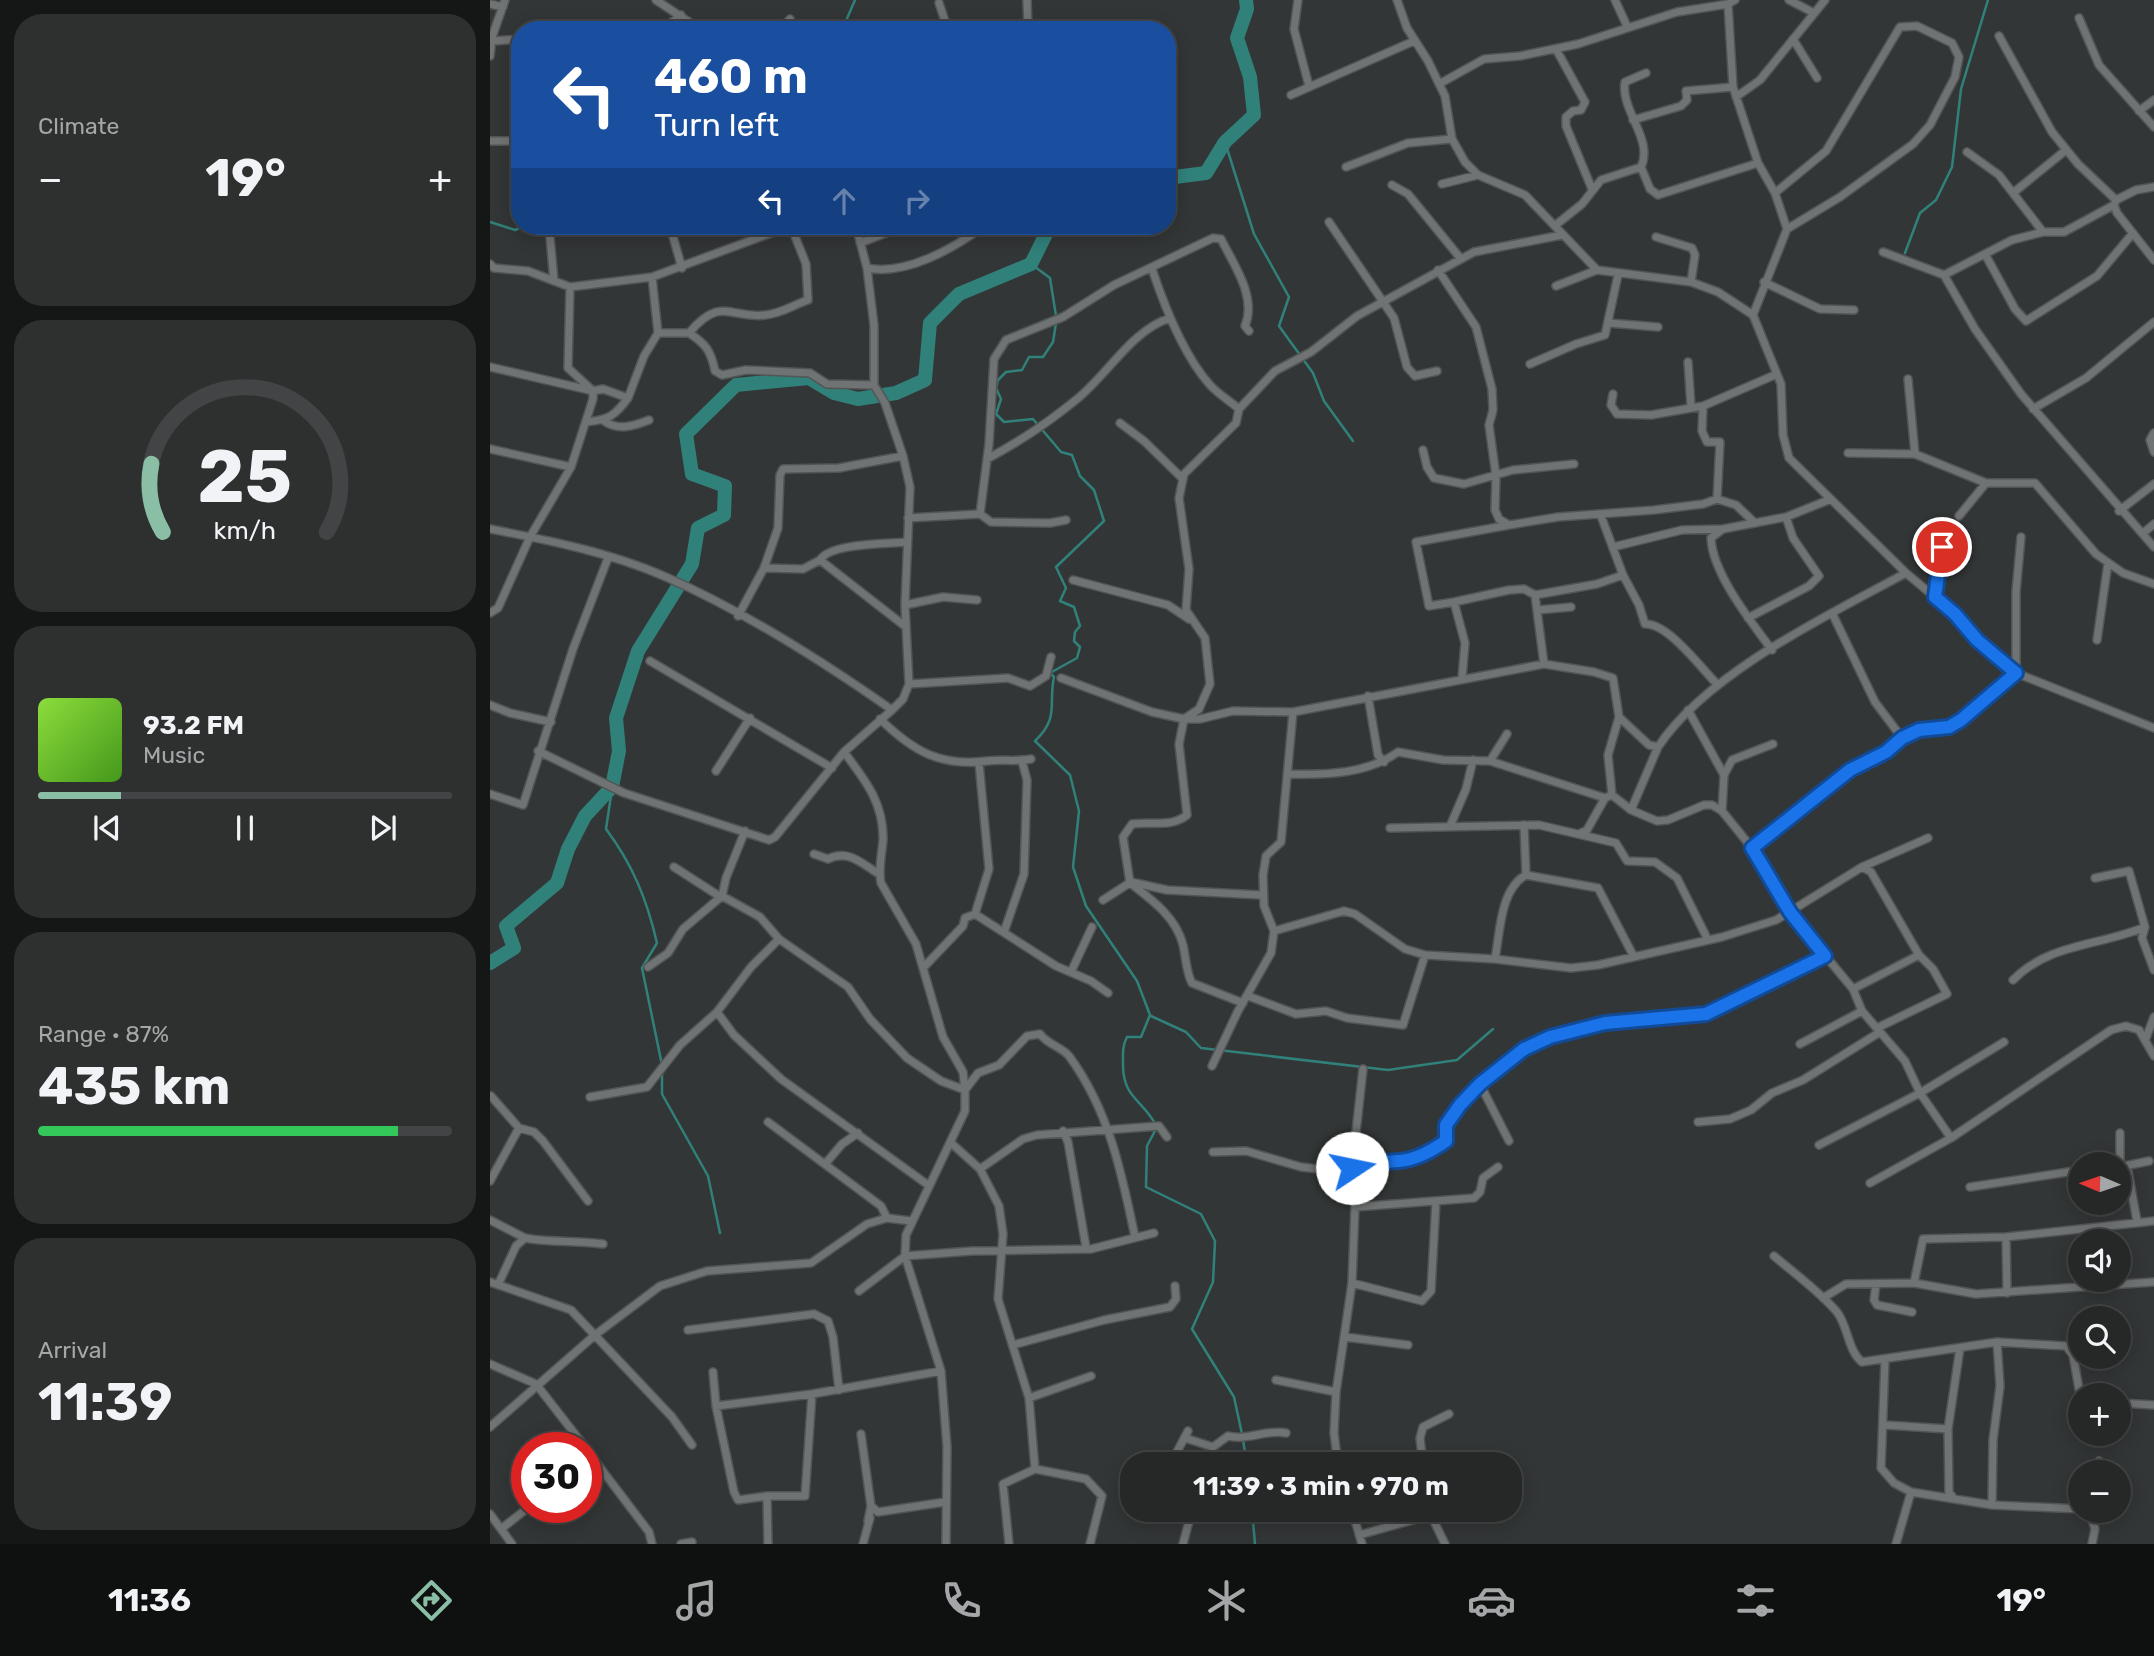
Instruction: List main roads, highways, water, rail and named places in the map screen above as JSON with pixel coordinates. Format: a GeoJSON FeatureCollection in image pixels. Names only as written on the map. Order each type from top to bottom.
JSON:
{"type":"FeatureCollection","features":[{"type":"Feature","properties":{"kind":"waterway"},"geometry":{"type":"LineString","coordinates":[[846,21],[855,0]]}},
{"type":"Feature","properties":{"kind":"waterway"},"geometry":{"type":"LineString","coordinates":[[1176,177],[1206,173],[1225,142],[1254,115],[1250,77],[1237,38],[1247,9],[1246,0]]}},
{"type":"Feature","properties":{"kind":"waterway"},"geometry":{"type":"LineString","coordinates":[[1905,253],[1920,213],[1936,200],[1952,167],[1961,89],[1988,0]]}},
{"type":"Feature","properties":{"kind":"waterway"},"geometry":{"type":"LineString","coordinates":[[1225,142],[1254,234],[1289,297],[1279,326],[1313,373],[1324,401],[1353,441]]}},
{"type":"Feature","properties":{"kind":"waterway"},"geometry":{"type":"LineString","coordinates":[[490,222],[511,229]]}},
{"type":"Feature","properties":{"kind":"waterway"},"geometry":{"type":"LineString","coordinates":[[490,963],[514,948],[506,926],[557,883],[568,849],[585,816],[612,787],[619,751],[616,718],[638,651],[692,564],[698,528],[724,515],[725,486],[692,474],[686,434],[736,385],[809,378],[834,393],[858,399],[896,393],[925,380],[930,323],[959,294],[1031,264],[1046,235]]}},
{"type":"Feature","properties":{"kind":"waterway"},"geometry":{"type":"LineString","coordinates":[[1031,264],[1050,278],[1056,316]]}},
{"type":"Feature","properties":{"kind":"waterway"},"geometry":{"type":"LineString","coordinates":[[1056,323],[1053,342],[1043,357],[1029,357],[1022,370],[1006,372],[998,380],[996,388],[1001,399],[996,414],[1004,422],[1033,419],[1061,452],[1072,455],[1080,476],[1094,490],[1104,521],[1056,567],[1066,588],[1060,601],[1074,607],[1080,626],[1075,632],[1074,641],[1080,647],[1077,658],[1050,673],[1054,677],[1052,710],[1048,725],[1035,741],[1070,775],[1079,811],[1073,867],[1086,906],[1137,981],[1150,1015],[1141,1037],[1127,1037],[1123,1054],[1126,1085],[1157,1127],[1147,1146],[1146,1187],[1201,1214],[1215,1241],[1213,1282],[1192,1329],[1234,1397],[1242,1434]]}},
{"type":"Feature","properties":{"kind":"waterway"},"geometry":{"type":"LineString","coordinates":[[612,789],[606,829],[638,883],[657,943],[642,968],[662,1065]]}},
{"type":"Feature","properties":{"kind":"waterway"},"geometry":{"type":"LineString","coordinates":[[1151,1016],[1186,1032],[1201,1048],[1388,1070],[1457,1060],[1493,1029]]}},
{"type":"Feature","properties":{"kind":"waterway"},"geometry":{"type":"LineString","coordinates":[[662,1071],[662,1094],[708,1176],[720,1233]]}},
{"type":"Feature","properties":{"kind":"waterway"},"geometry":{"type":"LineString","coordinates":[[1243,1440],[1245,1452]]}},
{"type":"Feature","properties":{"kind":"waterway"},"geometry":{"type":"LineString","coordinates":[[1253,1522],[1255,1544]]}}]}
